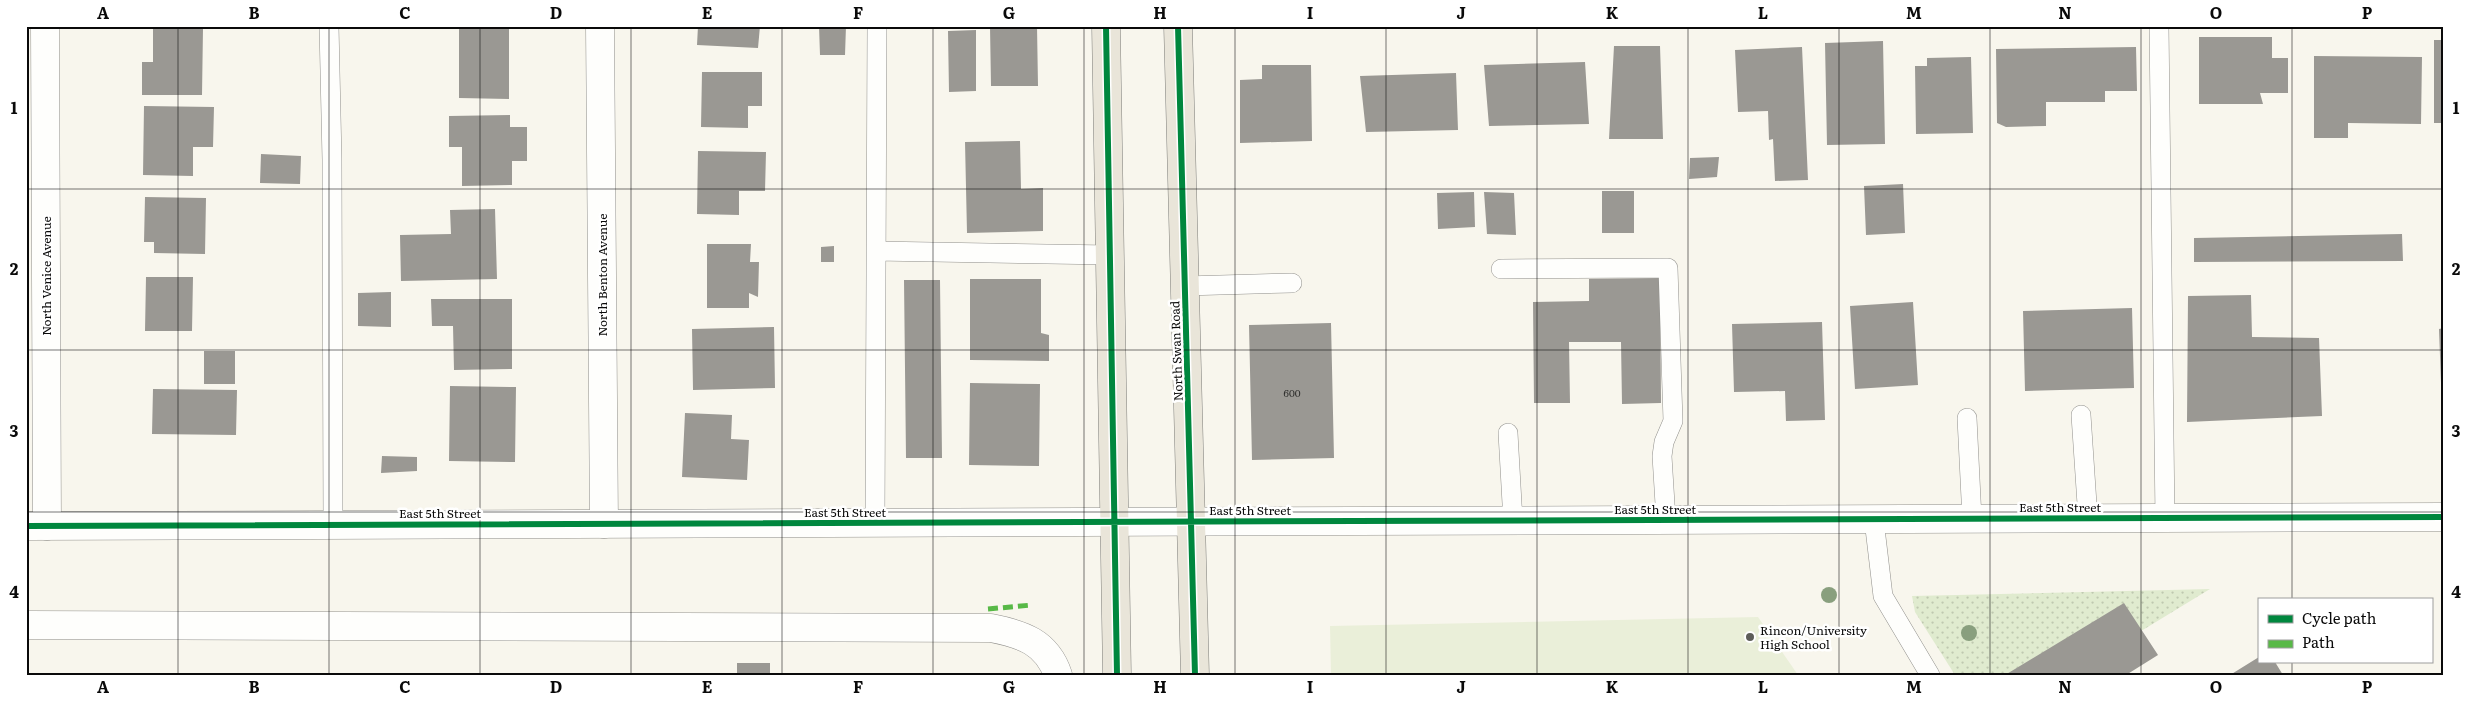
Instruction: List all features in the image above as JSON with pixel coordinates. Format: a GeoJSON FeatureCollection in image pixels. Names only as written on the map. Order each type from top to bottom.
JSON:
{"type":"FeatureCollection","features":[{"type":"Feature","properties":{"kind":"main road"},"geometry":{"type":"LineString","coordinates":[[1106,26],[1117,675]]}},
{"type":"Feature","properties":{"kind":"main road","name":"North Swan Road"},"geometry":{"type":"LineString","coordinates":[[1178,26],[1195,675]]}},
{"type":"Feature","properties":{"kind":"street","name":"North Venice Avenue"},"geometry":{"type":"LineString","coordinates":[[36,526],[45,26]]}},
{"type":"Feature","properties":{"kind":"street","name":"North Benton Avenue"},"geometry":{"type":"LineString","coordinates":[[600,26],[604,524]]}},
{"type":"Feature","properties":{"kind":"street","name":"East 5th Street"},"geometry":{"type":"LineString","coordinates":[[36,526],[2444,517]]}},
{"type":"Feature","properties":{"kind":"street"},"geometry":{"type":"LineString","coordinates":[[26,625],[991,628],[1021,634],[1038,646],[1054,662],[1058,675]]}},
{"type":"Feature","properties":{"kind":"lane"},"geometry":{"type":"LineString","coordinates":[[329,26],[332,170],[333,525]]}},
{"type":"Feature","properties":{"kind":"lane"},"geometry":{"type":"LineString","coordinates":[[875,523],[877,26]]}},
{"type":"Feature","properties":{"kind":"lane"},"geometry":{"type":"LineString","coordinates":[[2159,26],[2165,518]]}},
{"type":"Feature","properties":{"kind":"lane"},"geometry":{"type":"LineString","coordinates":[[876,251],[1110,255]]}},
{"type":"Feature","properties":{"kind":"lane"},"geometry":{"type":"LineString","coordinates":[[1501,269],[1668,268],[1673,422],[1664,442],[1662,456],[1666,520]]}},
{"type":"Feature","properties":{"kind":"lane"},"geometry":{"type":"LineString","coordinates":[[1185,286],[1292,283]]}},
{"type":"Feature","properties":{"kind":"lane"},"geometry":{"type":"LineString","coordinates":[[2081,414],[2088,518]]}},
{"type":"Feature","properties":{"kind":"lane"},"geometry":{"type":"LineString","coordinates":[[1966,418],[1972,519]]}},
{"type":"Feature","properties":{"kind":"lane"},"geometry":{"type":"LineString","coordinates":[[1508,432],[1513,521]]}},
{"type":"Feature","properties":{"kind":"lane"},"geometry":{"type":"LineString","coordinates":[[1874,520],[1883,596],[1930,675]]}},
{"type":"Feature","properties":{"kind":"green space"},"geometry":{"type":"Polygon","coordinates":[[[2210,589],[2069,675],[1955,675],[1915,612],[1912,596],[2210,589]]]}},
{"type":"Feature","properties":{"kind":"green space"},"geometry":{"type":"Polygon","coordinates":[[[1758,617],[1798,675],[1331,675],[1330,626],[1758,617]]]}},
{"type":"Feature","properties":{"kind":"building"},"geometry":{"type":"Polygon","coordinates":[[[459,26],[509,26],[509,99],[459,98],[459,26]]]}},
{"type":"Feature","properties":{"kind":"building"},"geometry":{"type":"Polygon","coordinates":[[[698,26],[760,26],[758,48],[697,45],[698,26]]]}},
{"type":"Feature","properties":{"kind":"building"},"geometry":{"type":"Polygon","coordinates":[[[819,26],[846,26],[845,55],[820,55],[819,26]]]}},
{"type":"Feature","properties":{"kind":"building"},"geometry":{"type":"Polygon","coordinates":[[[990,26],[1037,26],[1038,86],[991,86],[990,26]]]}},
{"type":"Feature","properties":{"kind":"building"},"geometry":{"type":"Polygon","coordinates":[[[153,28],[203,28],[202,95],[142,95],[142,62],[153,62],[153,28]]]}},
{"type":"Feature","properties":{"kind":"building"},"geometry":{"type":"Polygon","coordinates":[[[976,30],[976,91],[949,92],[948,31],[976,30]]]}},
{"type":"Feature","properties":{"kind":"building"},"geometry":{"type":"Polygon","coordinates":[[[2199,37],[2272,37],[2272,58],[2288,58],[2288,93],[2260,93],[2263,104],[2199,104],[2199,37]]]}},
{"type":"Feature","properties":{"kind":"building"},"geometry":{"type":"Polygon","coordinates":[[[2434,40],[2444,40],[2444,123],[2434,123],[2434,40]]]}},
{"type":"Feature","properties":{"kind":"building"},"geometry":{"type":"Polygon","coordinates":[[[1883,41],[1885,144],[1827,145],[1825,43],[1883,41]]]}},
{"type":"Feature","properties":{"kind":"building"},"geometry":{"type":"Polygon","coordinates":[[[1614,46],[1660,46],[1663,139],[1609,139],[1614,46]]]}},
{"type":"Feature","properties":{"kind":"building"},"geometry":{"type":"Polygon","coordinates":[[[1802,47],[1808,180],[1775,181],[1773,139],[1769,140],[1768,111],[1738,112],[1735,50],[1802,47]]]}},
{"type":"Feature","properties":{"kind":"building"},"geometry":{"type":"Polygon","coordinates":[[[2136,47],[2137,91],[2105,91],[2105,102],[2046,102],[2046,126],[2006,127],[1997,123],[1996,49],[2136,47]]]}},
{"type":"Feature","properties":{"kind":"building"},"geometry":{"type":"Polygon","coordinates":[[[2314,56],[2422,57],[2421,124],[2348,123],[2348,138],[2314,138],[2314,56]]]}},
{"type":"Feature","properties":{"kind":"building"},"geometry":{"type":"Polygon","coordinates":[[[1971,57],[1973,133],[1916,134],[1915,66],[1927,66],[1927,58],[1971,57]]]}},
{"type":"Feature","properties":{"kind":"building"},"geometry":{"type":"Polygon","coordinates":[[[1585,62],[1589,124],[1489,126],[1484,65],[1585,62]]]}},
{"type":"Feature","properties":{"kind":"building"},"geometry":{"type":"Polygon","coordinates":[[[1262,65],[1311,65],[1312,141],[1240,143],[1240,80],[1262,79],[1262,65]]]}},
{"type":"Feature","properties":{"kind":"building"},"geometry":{"type":"Polygon","coordinates":[[[702,72],[762,72],[762,106],[748,106],[748,128],[701,127],[702,72]]]}},
{"type":"Feature","properties":{"kind":"building"},"geometry":{"type":"Polygon","coordinates":[[[1456,73],[1458,130],[1366,132],[1360,76],[1456,73]]]}},
{"type":"Feature","properties":{"kind":"building"},"geometry":{"type":"Polygon","coordinates":[[[144,106],[214,107],[213,147],[193,147],[193,176],[143,175],[144,106]]]}},
{"type":"Feature","properties":{"kind":"building"},"geometry":{"type":"Polygon","coordinates":[[[510,115],[510,127],[527,127],[527,161],[512,161],[512,185],[462,186],[462,147],[449,147],[449,116],[510,115]]]}},
{"type":"Feature","properties":{"kind":"building"},"geometry":{"type":"Polygon","coordinates":[[[1020,141],[1021,189],[1043,188],[1043,231],[967,233],[965,142],[1020,141]]]}},
{"type":"Feature","properties":{"kind":"building"},"geometry":{"type":"Polygon","coordinates":[[[698,151],[766,152],[765,191],[739,191],[739,215],[697,214],[698,151]]]}},
{"type":"Feature","properties":{"kind":"building"},"geometry":{"type":"Polygon","coordinates":[[[261,154],[301,156],[300,184],[260,183],[261,154]]]}},
{"type":"Feature","properties":{"kind":"building"},"geometry":{"type":"Polygon","coordinates":[[[1719,157],[1717,177],[1689,179],[1690,158],[1719,157]]]}},
{"type":"Feature","properties":{"kind":"building"},"geometry":{"type":"Polygon","coordinates":[[[1903,184],[1905,233],[1866,235],[1864,186],[1903,184]]]}},
{"type":"Feature","properties":{"kind":"building"},"geometry":{"type":"Polygon","coordinates":[[[1602,191],[1634,191],[1634,233],[1602,233],[1602,191]]]}},
{"type":"Feature","properties":{"kind":"building"},"geometry":{"type":"Polygon","coordinates":[[[1474,192],[1475,227],[1438,229],[1437,193],[1474,192]]]}},
{"type":"Feature","properties":{"kind":"building"},"geometry":{"type":"Polygon","coordinates":[[[1484,192],[1514,193],[1516,235],[1487,234],[1484,192]]]}},
{"type":"Feature","properties":{"kind":"building"},"geometry":{"type":"Polygon","coordinates":[[[145,197],[206,198],[205,254],[154,253],[154,242],[144,242],[145,197]]]}},
{"type":"Feature","properties":{"kind":"building"},"geometry":{"type":"Polygon","coordinates":[[[495,209],[497,279],[401,281],[400,235],[451,234],[450,210],[495,209]]]}},
{"type":"Feature","properties":{"kind":"building"},"geometry":{"type":"Polygon","coordinates":[[[2402,234],[2403,261],[2194,262],[2194,238],[2402,234]]]}},
{"type":"Feature","properties":{"kind":"building"},"geometry":{"type":"Polygon","coordinates":[[[707,244],[751,244],[750,262],[759,262],[758,297],[749,293],[749,308],[707,308],[707,244]]]}},
{"type":"Feature","properties":{"kind":"building"},"geometry":{"type":"Polygon","coordinates":[[[834,246],[834,262],[821,262],[821,247],[834,246]]]}},
{"type":"Feature","properties":{"kind":"building"},"geometry":{"type":"Polygon","coordinates":[[[146,277],[193,277],[192,331],[145,331],[146,277]]]}},
{"type":"Feature","properties":{"kind":"building"},"geometry":{"type":"Polygon","coordinates":[[[1660,278],[1661,403],[1622,404],[1621,342],[1569,342],[1570,403],[1534,403],[1533,302],[1589,301],[1589,279],[1660,278]]]}},
{"type":"Feature","properties":{"kind":"building"},"geometry":{"type":"Polygon","coordinates":[[[970,279],[1041,279],[1041,333],[1049,335],[1049,361],[970,360],[970,279]]]}},
{"type":"Feature","properties":{"kind":"building"},"geometry":{"type":"Polygon","coordinates":[[[904,280],[940,280],[942,458],[906,458],[904,280]]]}},
{"type":"Feature","properties":{"kind":"building"},"geometry":{"type":"Polygon","coordinates":[[[391,292],[391,327],[358,326],[358,293],[391,292]]]}},
{"type":"Feature","properties":{"kind":"building"},"geometry":{"type":"Polygon","coordinates":[[[2251,295],[2252,337],[2319,338],[2322,416],[2187,422],[2188,296],[2251,295]]]}},
{"type":"Feature","properties":{"kind":"building"},"geometry":{"type":"Polygon","coordinates":[[[431,299],[512,299],[512,369],[454,370],[453,326],[432,326],[431,299]]]}},
{"type":"Feature","properties":{"kind":"building"},"geometry":{"type":"Polygon","coordinates":[[[1913,302],[1918,385],[1855,389],[1850,306],[1913,302]]]}},
{"type":"Feature","properties":{"kind":"building"},"geometry":{"type":"Polygon","coordinates":[[[2132,308],[2134,388],[2025,391],[2023,311],[2132,308]]]}},
{"type":"Feature","properties":{"kind":"building"},"geometry":{"type":"Polygon","coordinates":[[[1822,322],[1825,420],[1786,421],[1785,391],[1734,392],[1732,324],[1822,322]]]}},
{"type":"Feature","properties":{"kind":"building"},"geometry":{"type":"Polygon","coordinates":[[[1331,323],[1334,458],[1252,460],[1249,325],[1331,323]]]}},
{"type":"Feature","properties":{"kind":"building"},"geometry":{"type":"Polygon","coordinates":[[[774,327],[775,388],[693,390],[692,329],[774,327]]]}},
{"type":"Feature","properties":{"kind":"building"},"geometry":{"type":"Polygon","coordinates":[[[2444,328],[2444,382],[2441,383],[2439,329],[2444,328]]]}},
{"type":"Feature","properties":{"kind":"building"},"geometry":{"type":"Polygon","coordinates":[[[204,351],[235,351],[235,384],[204,384],[204,351]]]}},
{"type":"Feature","properties":{"kind":"building"},"geometry":{"type":"Polygon","coordinates":[[[970,383],[1040,384],[1039,466],[969,465],[970,383]]]}},
{"type":"Feature","properties":{"kind":"building"},"geometry":{"type":"Polygon","coordinates":[[[450,386],[516,387],[515,462],[449,461],[450,386]]]}},
{"type":"Feature","properties":{"kind":"building"},"geometry":{"type":"Polygon","coordinates":[[[153,389],[237,390],[236,435],[152,434],[153,389]]]}},
{"type":"Feature","properties":{"kind":"building"},"geometry":{"type":"Polygon","coordinates":[[[685,413],[732,415],[731,439],[749,440],[747,480],[682,477],[685,413]]]}},
{"type":"Feature","properties":{"kind":"building"},"geometry":{"type":"Polygon","coordinates":[[[382,456],[417,457],[417,471],[381,473],[382,456]]]}},
{"type":"Feature","properties":{"kind":"building"},"geometry":{"type":"Polygon","coordinates":[[[2124,603],[2158,655],[2126,675],[2005,675],[2124,603]]]}},
{"type":"Feature","properties":{"kind":"building"},"geometry":{"type":"Polygon","coordinates":[[[2258,658],[2258,664],[2276,664],[2283,675],[2230,675],[2258,658]]]}},
{"type":"Feature","properties":{"kind":"building"},"geometry":{"type":"Polygon","coordinates":[[[737,663],[770,663],[770,675],[737,675],[737,663]]]}},
{"type":"Feature","properties":{"kind":"marked path"},"geometry":{"type":"LineString","coordinates":[[988,609],[1032,605]]}},
{"type":"Feature","properties":{"kind":"cycle path"},"geometry":{"type":"LineString","coordinates":[[1106,26],[1117,675]]}},
{"type":"Feature","properties":{"kind":"cycle path"},"geometry":{"type":"LineString","coordinates":[[1178,26],[1195,675]]}},
{"type":"Feature","properties":{"kind":"cycle path"},"geometry":{"type":"LineString","coordinates":[[26,526],[2444,517]]}},
{"type":"Feature","properties":{"kind":"place","name":"Rincon/University High School"},"geometry":{"type":"Point","coordinates":[1750,637]}}]}
